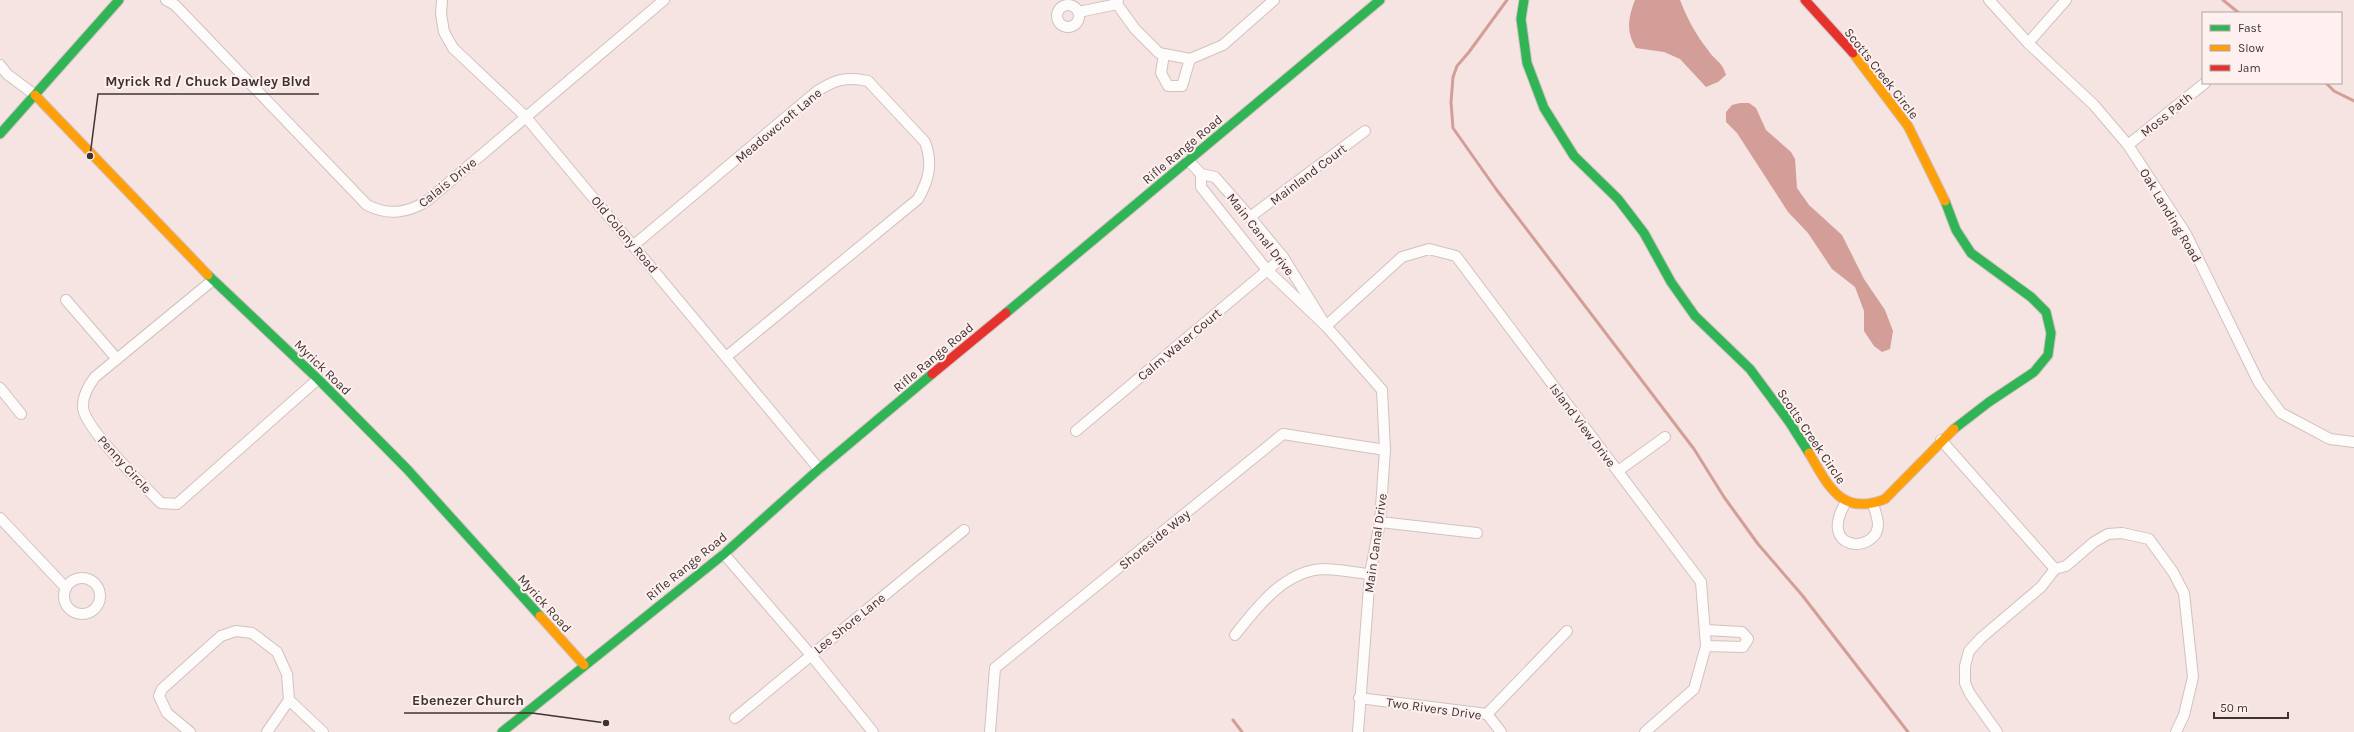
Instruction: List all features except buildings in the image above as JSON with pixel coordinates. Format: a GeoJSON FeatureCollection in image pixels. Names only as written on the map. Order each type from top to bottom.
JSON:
{"type":"FeatureCollection","features":[{"type":"Feature","properties":{"kind":"street"},"geometry":{"type":"LineString","coordinates":[[0,134],[119,0]]}},
{"type":"Feature","properties":{"kind":"street","name":"Calais Drive"},"geometry":{"type":"LineString","coordinates":[[166,0],[175,5],[367,205],[380,212],[395,213],[412,210],[427,201],[525,116],[664,0]]}},
{"type":"Feature","properties":{"kind":"street","name":"Old Colony Road"},"geometry":{"type":"LineString","coordinates":[[442,0],[441,14],[444,32],[453,48],[525,116],[819,469]]}},
{"type":"Feature","properties":{"kind":"street"},"geometry":{"type":"LineString","coordinates":[[1078,12],[1118,2],[1135,29],[1159,53],[1190,59],[1223,45],[1274,0]]}},
{"type":"Feature","properties":{"kind":"street","name":"Rifle Range Road"},"geometry":{"type":"LineString","coordinates":[[502,732],[724,554],[819,469],[1380,0]]}},
{"type":"Feature","properties":{"kind":"street","name":"Scotts Creek Circle"},"geometry":{"type":"LineString","coordinates":[[1524,0],[1521,19],[1527,63],[1544,108],[1574,156],[1618,199],[1644,233],[1671,282],[1695,316],[1750,369],[1790,423],[1831,490],[1846,502],[1860,505],[1873,504],[1885,499],[1941,440],[1989,402],[2034,372],[2048,355],[2051,333],[2046,312],[2030,297],[1971,253],[1956,230],[1941,192],[1908,126],[1854,54],[1805,0]]}},
{"type":"Feature","properties":{"kind":"street","name":"Oak Landing Road"},"geometry":{"type":"LineString","coordinates":[[1989,0],[2028,43],[2094,105],[2128,144],[2186,234],[2259,383],[2281,412],[2330,439],[2354,442]]}},
{"type":"Feature","properties":{"kind":"street"},"geometry":{"type":"LineString","coordinates":[[2028,43],[2066,0]]}},
{"type":"Feature","properties":{"kind":"street"},"geometry":{"type":"LineString","coordinates":[[1164,54],[1161,73],[1168,86],[1182,86],[1190,59]]}},
{"type":"Feature","properties":{"kind":"street"},"geometry":{"type":"LineString","coordinates":[[0,65],[7,74],[35,95]]}},
{"type":"Feature","properties":{"kind":"street","name":"Meadowcroft Lane"},"geometry":{"type":"LineString","coordinates":[[634,245],[816,92],[840,78],[855,78],[868,81],[924,142],[930,155],[926,185],[918,199],[907,211],[726,357]]}},
{"type":"Feature","properties":{"kind":"street","name":"Moss Path"},"geometry":{"type":"LineString","coordinates":[[2128,144],[2204,84]]}},
{"type":"Feature","properties":{"kind":"street","name":"Myrick Road"},"geometry":{"type":"LineString","coordinates":[[35,95],[213,280],[318,379],[407,469],[584,665]]}},
{"type":"Feature","properties":{"kind":"street","name":"Mainland Court"},"geometry":{"type":"LineString","coordinates":[[1250,217],[1365,131]]}},
{"type":"Feature","properties":{"kind":"street","name":"Main Canal Drive"},"geometry":{"type":"LineString","coordinates":[[1188,160],[1200,174],[1201,187],[1267,270],[1326,326],[1382,390],[1384,450],[1380,522],[1370,574],[1359,698],[1358,732]]}},
{"type":"Feature","properties":{"kind":"street","name":"Main Canal Drive"},"geometry":{"type":"LineString","coordinates":[[1200,174],[1215,177],[1250,217],[1283,257],[1326,326]]}},
{"type":"Feature","properties":{"kind":"street","name":"Island View Drive"},"geometry":{"type":"LineString","coordinates":[[1326,326],[1402,257],[1429,249],[1456,256],[1701,582],[1706,630],[1706,646],[1694,689],[1645,732]]}},
{"type":"Feature","properties":{"kind":"street","name":"Calm Water Court"},"geometry":{"type":"LineString","coordinates":[[1076,431],[1283,257]]}},
{"type":"Feature","properties":{"kind":"street","name":"Penny Circle"},"geometry":{"type":"LineString","coordinates":[[213,280],[95,377],[86,390],[83,408],[89,425],[161,503],[177,504],[318,379]]}},
{"type":"Feature","properties":{"kind":"street"},"geometry":{"type":"LineString","coordinates":[[66,300],[117,359]]}},
{"type":"Feature","properties":{"kind":"street"},"geometry":{"type":"LineString","coordinates":[[0,388],[21,414]]}},
{"type":"Feature","properties":{"kind":"street","name":"Shoreside Way"},"geometry":{"type":"LineString","coordinates":[[990,732],[995,668],[1284,434],[1384,450]]}},
{"type":"Feature","properties":{"kind":"street"},"geometry":{"type":"LineString","coordinates":[[1618,471],[1665,437]]}},
{"type":"Feature","properties":{"kind":"street"},"geometry":{"type":"LineString","coordinates":[[1941,440],[1965,464],[2055,569]]}},
{"type":"Feature","properties":{"kind":"street"},"geometry":{"type":"LineString","coordinates":[[1846,502],[1837,517],[1836,526],[1844,540],[1854,544],[1869,541],[1877,531],[1877,517],[1873,504]]}},
{"type":"Feature","properties":{"kind":"street"},"geometry":{"type":"LineString","coordinates":[[0,518],[66,588]]}},
{"type":"Feature","properties":{"kind":"street"},"geometry":{"type":"LineString","coordinates":[[1380,522],[1477,533]]}},
{"type":"Feature","properties":{"kind":"street","name":"Lee Shore Lane"},"geometry":{"type":"LineString","coordinates":[[735,718],[811,654],[964,530]]}},
{"type":"Feature","properties":{"kind":"street"},"geometry":{"type":"LineString","coordinates":[[1997,732],[1970,694],[1965,684],[1965,666],[1969,651],[1981,638],[2041,587],[2055,569],[2066,566],[2094,542],[2108,534],[2122,532],[2148,539],[2157,548],[2181,585],[2184,593],[2193,677],[2184,714],[2176,732]]}},
{"type":"Feature","properties":{"kind":"street"},"geometry":{"type":"LineString","coordinates":[[724,554],[811,654],[873,732]]}},
{"type":"Feature","properties":{"kind":"street"},"geometry":{"type":"LineString","coordinates":[[1235,635],[1261,603],[1289,579],[1323,569],[1370,574]]}},
{"type":"Feature","properties":{"kind":"street"},"geometry":{"type":"LineString","coordinates":[[1706,630],[1742,632],[1748,639],[1743,647],[1706,646]]}},
{"type":"Feature","properties":{"kind":"street"},"geometry":{"type":"LineString","coordinates":[[190,732],[167,713],[159,696],[162,689],[221,636],[236,631],[252,633],[277,652],[287,674],[289,700],[267,732]]}},
{"type":"Feature","properties":{"kind":"street"},"geometry":{"type":"LineString","coordinates":[[1487,714],[1567,631]]}},
{"type":"Feature","properties":{"kind":"street","name":"Two Rivers Drive"},"geometry":{"type":"LineString","coordinates":[[1359,698],[1487,714],[1501,732]]}},
{"type":"Feature","properties":{"kind":"street"},"geometry":{"type":"LineString","coordinates":[[289,700],[324,732]]}},
{"type":"Feature","properties":{"kind":"shaded area"},"geometry":{"type":"Polygon","coordinates":[[[1635,0],[1680,0],[1696,32],[1720,64],[1726,75],[1718,82],[1706,87],[1680,59],[1664,52],[1636,48],[1629,30],[1631,13],[1635,0]]]}},
{"type":"Feature","properties":{"kind":"shaded area"},"geometry":{"type":"Polygon","coordinates":[[[1749,103],[1756,108],[1766,130],[1791,152],[1795,159],[1797,188],[1809,205],[1842,235],[1864,279],[1885,310],[1893,331],[1890,349],[1882,352],[1874,346],[1864,331],[1864,311],[1855,287],[1832,269],[1808,233],[1788,212],[1737,133],[1726,122],[1726,112],[1732,105],[1749,103]]]}},
{"type":"Feature","properties":{"kind":"waterway"},"geometry":{"type":"LineString","coordinates":[[1507,0],[1457,66],[1453,77],[1451,102],[1453,128],[1496,189],[1694,449],[1724,497],[1758,544],[1802,595],[1908,732]]}},
{"type":"Feature","properties":{"kind":"waterway"},"geometry":{"type":"LineString","coordinates":[[2223,0],[2238,12]]}},
{"type":"Feature","properties":{"kind":"waterway"},"geometry":{"type":"LineString","coordinates":[[2327,84],[2334,91],[2354,101]]}},
{"type":"Feature","properties":{"kind":"waterway"},"geometry":{"type":"LineString","coordinates":[[1233,720],[1242,732]]}},
{"type":"Feature","properties":{"kind":"traffic: fast"},"geometry":{"type":"LineString","coordinates":[[0,134],[119,0]]}},
{"type":"Feature","properties":{"kind":"traffic: fast"},"geometry":{"type":"LineString","coordinates":[[1006,313],[1380,0]]}},
{"type":"Feature","properties":{"kind":"traffic: fast"},"geometry":{"type":"LineString","coordinates":[[1524,0],[1521,19],[1527,63],[1544,108],[1574,156],[1618,199],[1644,233],[1671,282],[1695,316],[1750,369],[1790,423],[1809,453]]}},
{"type":"Feature","properties":{"kind":"traffic: fast"},"geometry":{"type":"LineString","coordinates":[[1945,201],[1956,230],[1971,253],[2031,297],[2046,312],[2051,333],[2048,355],[2034,372],[1989,402],[1954,429]]}},
{"type":"Feature","properties":{"kind":"traffic: fast"},"geometry":{"type":"LineString","coordinates":[[208,275],[318,379],[407,469],[540,616]]}},
{"type":"Feature","properties":{"kind":"traffic: fast"},"geometry":{"type":"LineString","coordinates":[[502,732],[724,554],[819,469],[932,374]]}},
{"type":"Feature","properties":{"kind":"traffic: slow"},"geometry":{"type":"LineString","coordinates":[[1853,53],[1908,126],[1945,201]]}},
{"type":"Feature","properties":{"kind":"traffic: slow"},"geometry":{"type":"LineString","coordinates":[[35,95],[208,275]]}},
{"type":"Feature","properties":{"kind":"traffic: slow"},"geometry":{"type":"LineString","coordinates":[[1809,453],[1823,476],[1838,495],[1847,501],[1857,504],[1870,504],[1885,499],[1954,429]]}},
{"type":"Feature","properties":{"kind":"traffic: slow"},"geometry":{"type":"LineString","coordinates":[[540,616],[584,665]]}},
{"type":"Feature","properties":{"kind":"traffic: jam"},"geometry":{"type":"LineString","coordinates":[[1805,0],[1853,53]]}},
{"type":"Feature","properties":{"kind":"traffic: jam"},"geometry":{"type":"LineString","coordinates":[[932,374],[1006,313]]}},
{"type":"Feature","properties":{"kind":"place","name":"Myrick Rd / Chuck Dawley Blvd"},"geometry":{"type":"Point","coordinates":[90,156]}},
{"type":"Feature","properties":{"kind":"place","name":"Ebenezer Church"},"geometry":{"type":"Point","coordinates":[606,723]}}]}
